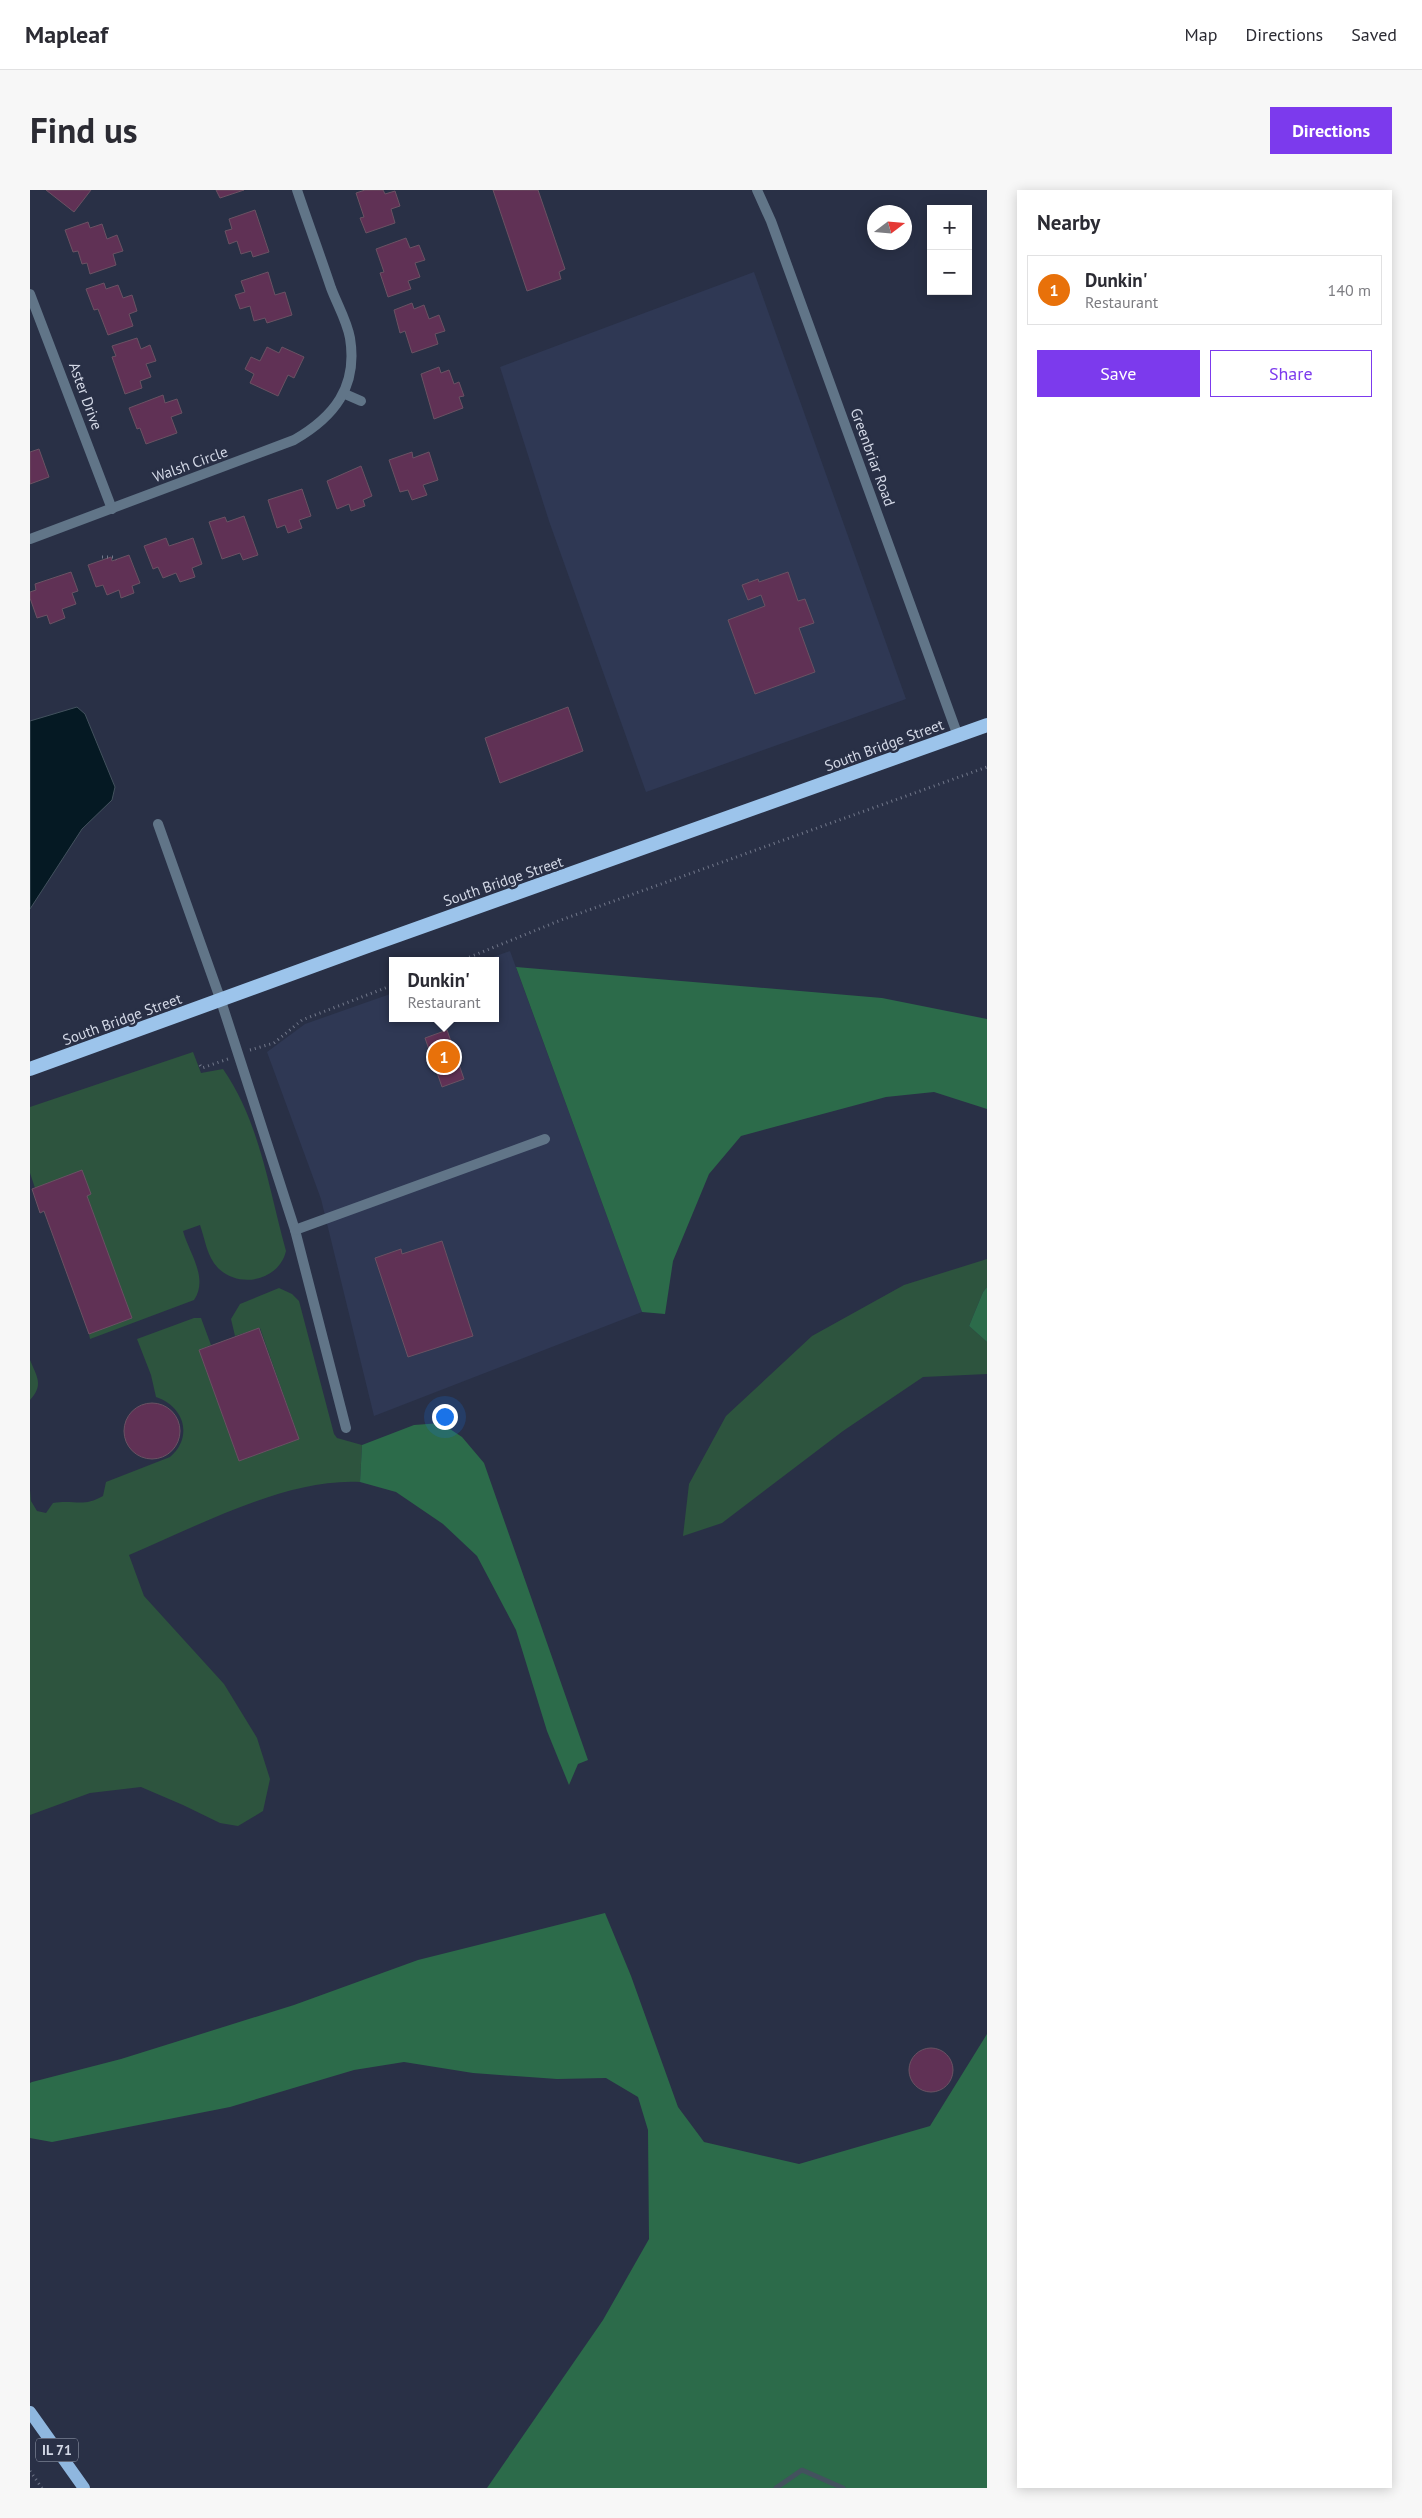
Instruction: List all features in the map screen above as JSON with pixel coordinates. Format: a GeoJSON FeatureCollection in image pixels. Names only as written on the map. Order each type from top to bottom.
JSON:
{"type":"FeatureCollection","features":[{"type":"Feature","properties":{"kind":"highway","name":"South Bridge Street"},"geometry":{"type":"LineString","coordinates":[[30,1069],[987,725]]}},
{"type":"Feature","properties":{"kind":"main road","name":"IL 71"},"geometry":{"type":"LineString","coordinates":[[30,2412],[84,2488]]}},
{"type":"Feature","properties":{"kind":"street","name":"Walsh Circle"},"geometry":{"type":"LineString","coordinates":[[30,539],[294,440],[325,419],[344,394],[349,380],[350,338],[297,190]]}},
{"type":"Feature","properties":{"kind":"street","name":"Greenbriar Road"},"geometry":{"type":"LineString","coordinates":[[758,190],[778,239],[958,736]]}},
{"type":"Feature","properties":{"kind":"street","name":"Aster Drive"},"geometry":{"type":"LineString","coordinates":[[30,294],[40,316],[112,509]]}},
{"type":"Feature","properties":{"kind":"street"},"geometry":{"type":"LineString","coordinates":[[344,394],[361,400]]}},
{"type":"Feature","properties":{"kind":"street"},"geometry":{"type":"LineString","coordinates":[[158,824],[221,1001],[295,1230],[346,1428]]}},
{"type":"Feature","properties":{"kind":"street"},"geometry":{"type":"LineString","coordinates":[[295,1230],[546,1139]]}},
{"type":"Feature","properties":{"kind":"path"},"geometry":{"type":"LineString","coordinates":[[102,557],[113,557],[116,560]]}},
{"type":"Feature","properties":{"kind":"path"},"geometry":{"type":"LineString","coordinates":[[470,957],[560,920],[987,767]]}},
{"type":"Feature","properties":{"kind":"path"},"geometry":{"type":"LineString","coordinates":[[259,1047],[274,1043],[302,1020],[389,987]]}},
{"type":"Feature","properties":{"kind":"path"},"geometry":{"type":"LineString","coordinates":[[200,1064],[202,1068],[216,1064]]}},
{"type":"Feature","properties":{"kind":"path"},"geometry":{"type":"LineString","coordinates":[[30,2471],[42,2488]]}},
{"type":"Feature","properties":{"kind":"shaded area"},"geometry":{"type":"Polygon","coordinates":[[[754,272],[906,699],[646,792],[549,521],[500,367],[754,272]]]}},
{"type":"Feature","properties":{"kind":"shaded area"},"geometry":{"type":"Polygon","coordinates":[[[77,707],[85,714],[115,787],[112,800],[82,829],[30,909],[30,721],[77,707]]]}},
{"type":"Feature","properties":{"kind":"shaded area"},"geometry":{"type":"Polygon","coordinates":[[[510,951],[642,1312],[374,1416],[321,1199],[267,1052],[305,1024],[389,994],[389,1022],[499,1022],[499,957],[493,957],[510,951]]]}},
{"type":"Feature","properties":{"kind":"green space"},"geometry":{"type":"Polygon","coordinates":[[[516,967],[882,998],[987,1019],[987,1109],[934,1092],[886,1097],[741,1136],[709,1174],[673,1261],[665,1314],[642,1312],[516,967]]]}},
{"type":"Feature","properties":{"kind":"green space"},"geometry":{"type":"Polygon","coordinates":[[[193,1052],[201,1073],[223,1069],[246,1111],[262,1157],[286,1251],[282,1261],[267,1275],[247,1280],[236,1278],[227,1275],[214,1264],[200,1225],[183,1231],[199,1274],[198,1292],[194,1300],[90,1339],[89,1334],[132,1318],[87,1196],[91,1194],[82,1171],[35,1188],[30,1173],[30,1107],[193,1052]]]}},
{"type":"Feature","properties":{"kind":"green space"},"geometry":{"type":"Polygon","coordinates":[[[987,1259],[987,1287],[983,1292],[969,1326],[987,1342],[987,1374],[923,1377],[843,1431],[722,1523],[683,1536],[689,1484],[726,1416],[812,1336],[904,1285],[987,1259]]]}},
{"type":"Feature","properties":{"kind":"green space"},"geometry":{"type":"Polygon","coordinates":[[[987,1287],[987,1342],[969,1326],[983,1292],[987,1287]]]}},
{"type":"Feature","properties":{"kind":"green space"},"geometry":{"type":"Polygon","coordinates":[[[279,1288],[292,1294],[299,1301],[334,1434],[337,1438],[362,1445],[360,1482],[332,1483],[302,1488],[273,1496],[213,1518],[129,1555],[144,1596],[224,1684],[257,1738],[270,1779],[263,1811],[238,1826],[220,1823],[141,1787],[90,1793],[30,1815],[30,1490],[31,1501],[37,1511],[46,1513],[53,1503],[89,1502],[96,1500],[103,1496],[106,1482],[170,1457],[182,1441],[182,1423],[174,1408],[156,1397],[151,1375],[137,1339],[194,1318],[201,1318],[211,1345],[199,1350],[239,1461],[299,1439],[260,1328],[235,1336],[231,1319],[240,1304],[279,1288]]]}},
{"type":"Feature","properties":{"kind":"green space"},"geometry":{"type":"Polygon","coordinates":[[[30,1360],[37,1376],[38,1385],[30,1400],[30,1360]]]}},
{"type":"Feature","properties":{"kind":"green space"},"geometry":{"type":"Polygon","coordinates":[[[441,1423],[462,1437],[484,1463],[588,1760],[578,1764],[569,1785],[547,1731],[516,1630],[477,1556],[443,1524],[396,1492],[360,1482],[362,1445],[414,1425],[441,1423]]]}},
{"type":"Feature","properties":{"kind":"green space"},"geometry":{"type":"Polygon","coordinates":[[[605,1913],[631,1976],[678,2107],[704,2142],[799,2164],[930,2126],[987,2034],[987,2488],[487,2488],[603,2320],[649,2239],[648,2130],[638,2097],[606,2078],[557,2079],[473,2073],[404,2062],[354,2070],[230,2107],[52,2142],[30,2138],[30,2083],[32,2082],[121,2059],[294,2005],[418,1960],[605,1913]]]}},
{"type":"Feature","properties":{"kind":"building"},"geometry":{"type":"Polygon","coordinates":[[[46,190],[91,190],[74,212],[46,190]]]}},
{"type":"Feature","properties":{"kind":"building"},"geometry":{"type":"Polygon","coordinates":[[[216,190],[244,190],[220,198],[216,190]]]}},
{"type":"Feature","properties":{"kind":"building"},"geometry":{"type":"Polygon","coordinates":[[[365,190],[383,190],[385,194],[395,191],[400,206],[391,209],[395,223],[366,233],[360,218],[364,217],[356,193],[365,190]]]}},
{"type":"Feature","properties":{"kind":"building"},"geometry":{"type":"Polygon","coordinates":[[[493,190],[538,190],[565,269],[559,272],[561,279],[527,291],[493,190]]]}},
{"type":"Feature","properties":{"kind":"building"},"geometry":{"type":"Polygon","coordinates":[[[255,210],[269,252],[253,257],[251,251],[241,254],[237,241],[229,244],[225,231],[232,229],[229,219],[255,210]]]}},
{"type":"Feature","properties":{"kind":"building"},"geometry":{"type":"Polygon","coordinates":[[[88,222],[90,228],[102,224],[107,239],[117,235],[123,251],[113,254],[116,265],[90,274],[87,263],[82,264],[78,251],[73,252],[65,230],[88,222]]]}},
{"type":"Feature","properties":{"kind":"building"},"geometry":{"type":"Polygon","coordinates":[[[406,238],[410,248],[419,245],[425,260],[415,263],[420,277],[408,281],[411,289],[388,297],[380,273],[384,272],[376,249],[406,238]]]}},
{"type":"Feature","properties":{"kind":"building"},"geometry":{"type":"Polygon","coordinates":[[[268,272],[275,295],[285,292],[292,315],[267,323],[265,318],[254,321],[250,306],[240,309],[235,295],[245,292],[241,281],[268,272]]]}},
{"type":"Feature","properties":{"kind":"building"},"geometry":{"type":"Polygon","coordinates":[[[104,283],[106,289],[118,285],[123,298],[132,295],[137,311],[129,314],[133,326],[108,335],[98,309],[94,310],[86,289],[104,283]]]}},
{"type":"Feature","properties":{"kind":"building"},"geometry":{"type":"Polygon","coordinates":[[[412,303],[414,309],[424,305],[429,319],[439,315],[445,331],[435,334],[438,344],[412,353],[405,331],[400,333],[394,310],[412,303]]]}},
{"type":"Feature","properties":{"kind":"building"},"geometry":{"type":"Polygon","coordinates":[[[137,338],[141,349],[150,345],[156,361],[146,364],[151,377],[140,381],[142,388],[125,394],[112,357],[116,356],[112,346],[137,338]]]}},
{"type":"Feature","properties":{"kind":"building"},"geometry":{"type":"Polygon","coordinates":[[[267,347],[279,353],[282,347],[304,357],[294,378],[288,375],[278,396],[250,383],[254,374],[245,369],[251,357],[260,361],[267,347]]]}},
{"type":"Feature","properties":{"kind":"building"},"geometry":{"type":"Polygon","coordinates":[[[439,367],[441,373],[449,370],[454,384],[459,382],[464,396],[459,397],[463,408],[434,419],[421,374],[439,367]]]}},
{"type":"Feature","properties":{"kind":"building"},"geometry":{"type":"Polygon","coordinates":[[[163,395],[165,403],[177,399],[182,413],[171,417],[177,433],[146,444],[140,428],[137,429],[129,408],[163,395]]]}},
{"type":"Feature","properties":{"kind":"building"},"geometry":{"type":"Polygon","coordinates":[[[39,449],[49,477],[30,484],[30,452],[39,449]]]}},
{"type":"Feature","properties":{"kind":"building"},"geometry":{"type":"Polygon","coordinates":[[[412,452],[413,458],[429,452],[438,480],[423,485],[427,495],[412,500],[408,490],[400,492],[389,460],[412,452]]]}},
{"type":"Feature","properties":{"kind":"building"},"geometry":{"type":"Polygon","coordinates":[[[361,466],[372,496],[363,500],[365,506],[351,511],[349,504],[337,509],[327,481],[361,466]]]}},
{"type":"Feature","properties":{"kind":"building"},"geometry":{"type":"Polygon","coordinates":[[[302,489],[311,516],[299,520],[302,528],[288,533],[285,525],[277,528],[268,500],[302,489]]]}},
{"type":"Feature","properties":{"kind":"building"},"geometry":{"type":"Polygon","coordinates":[[[244,516],[258,555],[243,560],[240,553],[222,559],[209,522],[225,517],[227,522],[244,516]]]}},
{"type":"Feature","properties":{"kind":"building"},"geometry":{"type":"Polygon","coordinates":[[[166,538],[169,546],[193,538],[202,564],[192,568],[195,577],[180,582],[176,573],[163,578],[158,567],[153,569],[144,546],[166,538]]]}},
{"type":"Feature","properties":{"kind":"building"},"geometry":{"type":"Polygon","coordinates":[[[129,555],[140,583],[132,586],[134,593],[121,598],[119,590],[107,595],[103,585],[96,587],[88,565],[111,557],[112,561],[129,555]]]}},
{"type":"Feature","properties":{"kind":"building"},"geometry":{"type":"Polygon","coordinates":[[[71,572],[78,591],[72,593],[76,604],[62,609],[65,618],[50,624],[47,615],[37,618],[30,598],[30,592],[36,590],[35,584],[71,572]]]}},
{"type":"Feature","properties":{"kind":"building"},"geometry":{"type":"Polygon","coordinates":[[[788,572],[798,601],[805,599],[814,623],[799,628],[815,672],[755,694],[728,620],[765,606],[761,595],[748,600],[742,585],[758,579],[759,582],[788,572]]]}},
{"type":"Feature","properties":{"kind":"building"},"geometry":{"type":"Polygon","coordinates":[[[568,707],[583,751],[500,783],[485,738],[568,707]]]}},
{"type":"Feature","properties":{"kind":"building"},"geometry":{"type":"Polygon","coordinates":[[[447,1030],[464,1079],[442,1087],[425,1038],[447,1030]]]}},
{"type":"Feature","properties":{"kind":"building"},"geometry":{"type":"Polygon","coordinates":[[[82,1170],[91,1194],[87,1196],[132,1318],[89,1334],[44,1211],[40,1213],[32,1189],[82,1170]]]}},
{"type":"Feature","properties":{"kind":"building"},"geometry":{"type":"Polygon","coordinates":[[[442,1241],[473,1336],[408,1357],[375,1258],[401,1249],[402,1254],[442,1241]]]}},
{"type":"Feature","properties":{"kind":"building"},"geometry":{"type":"Polygon","coordinates":[[[259,1328],[299,1439],[239,1461],[199,1350],[259,1328]]]}},
{"type":"Feature","properties":{"kind":"building"},"geometry":{"type":"Polygon","coordinates":[[[152,1403],[163,1405],[172,1411],[178,1420],[180,1431],[178,1442],[172,1451],[163,1457],[152,1459],[141,1457],[132,1451],[126,1442],[124,1431],[126,1420],[132,1411],[141,1405],[152,1403]]]}},
{"type":"Feature","properties":{"kind":"building"},"geometry":{"type":"Polygon","coordinates":[[[931,2048],[943,2052],[949,2058],[953,2070],[949,2082],[943,2088],[931,2092],[919,2088],[913,2082],[909,2070],[913,2058],[919,2052],[931,2048]]]}},
{"type":"Feature","properties":{"kind":"waterway"},"geometry":{"type":"LineString","coordinates":[[776,2488],[802,2470],[843,2488]]}},
{"type":"Feature","properties":{"kind":"place","name":"Dunkin'"},"geometry":{"type":"Point","coordinates":[444,1057]}}]}
